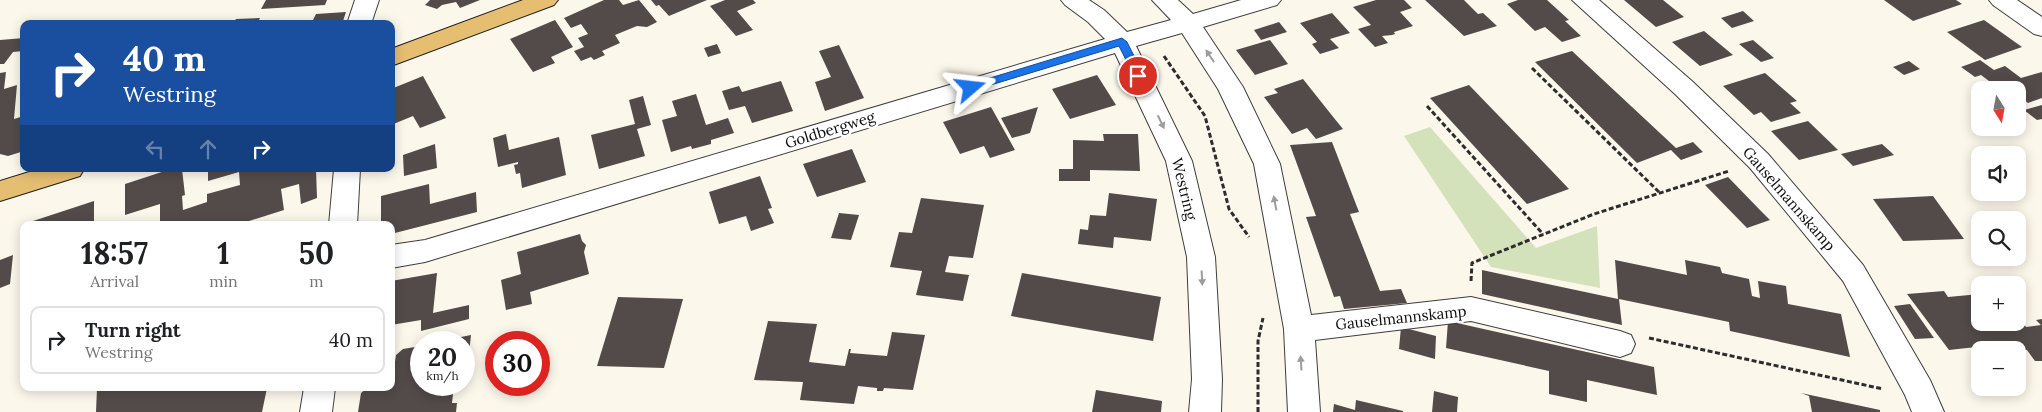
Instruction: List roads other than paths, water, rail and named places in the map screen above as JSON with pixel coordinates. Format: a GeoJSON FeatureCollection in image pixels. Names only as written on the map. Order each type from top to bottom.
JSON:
{"type":"FeatureCollection","features":[{"type":"Feature","properties":{"kind":"main road"},"geometry":{"type":"LineString","coordinates":[[395,57],[546,0]]}},
{"type":"Feature","properties":{"kind":"main road"},"geometry":{"type":"LineString","coordinates":[[0,191],[61,172]]}},
{"type":"Feature","properties":{"kind":"street"},"geometry":{"type":"LineString","coordinates":[[360,20],[367,0]]}},
{"type":"Feature","properties":{"kind":"street","name":"Westring"},"geometry":{"type":"LineString","coordinates":[[1073,0],[1096,16],[1122,42],[1179,161],[1201,257],[1207,380],[1205,412]]}},
{"type":"Feature","properties":{"kind":"street"},"geometry":{"type":"LineString","coordinates":[[1164,0],[1188,23],[1230,87],[1267,164],[1298,329],[1304,412]]}},
{"type":"Feature","properties":{"kind":"street","name":"Goldbergweg"},"geometry":{"type":"LineString","coordinates":[[395,256],[424,251],[1122,42],[1269,0]]}},
{"type":"Feature","properties":{"kind":"street","name":"Gauselmannskamp"},"geometry":{"type":"LineString","coordinates":[[1584,0],[1684,88],[1760,161],[1853,274],[1925,405]]}},
{"type":"Feature","properties":{"kind":"street"},"geometry":{"type":"LineString","coordinates":[[2001,0],[2042,28]]}},
{"type":"Feature","properties":{"kind":"street"},"geometry":{"type":"LineString","coordinates":[[343,221],[347,172]]}},
{"type":"Feature","properties":{"kind":"street","name":"Gauselmannskamp"},"geometry":{"type":"LineString","coordinates":[[1298,329],[1471,309],[1620,344]]}},
{"type":"Feature","properties":{"kind":"street"},"geometry":{"type":"LineString","coordinates":[[316,412],[320,391]]}}]}
